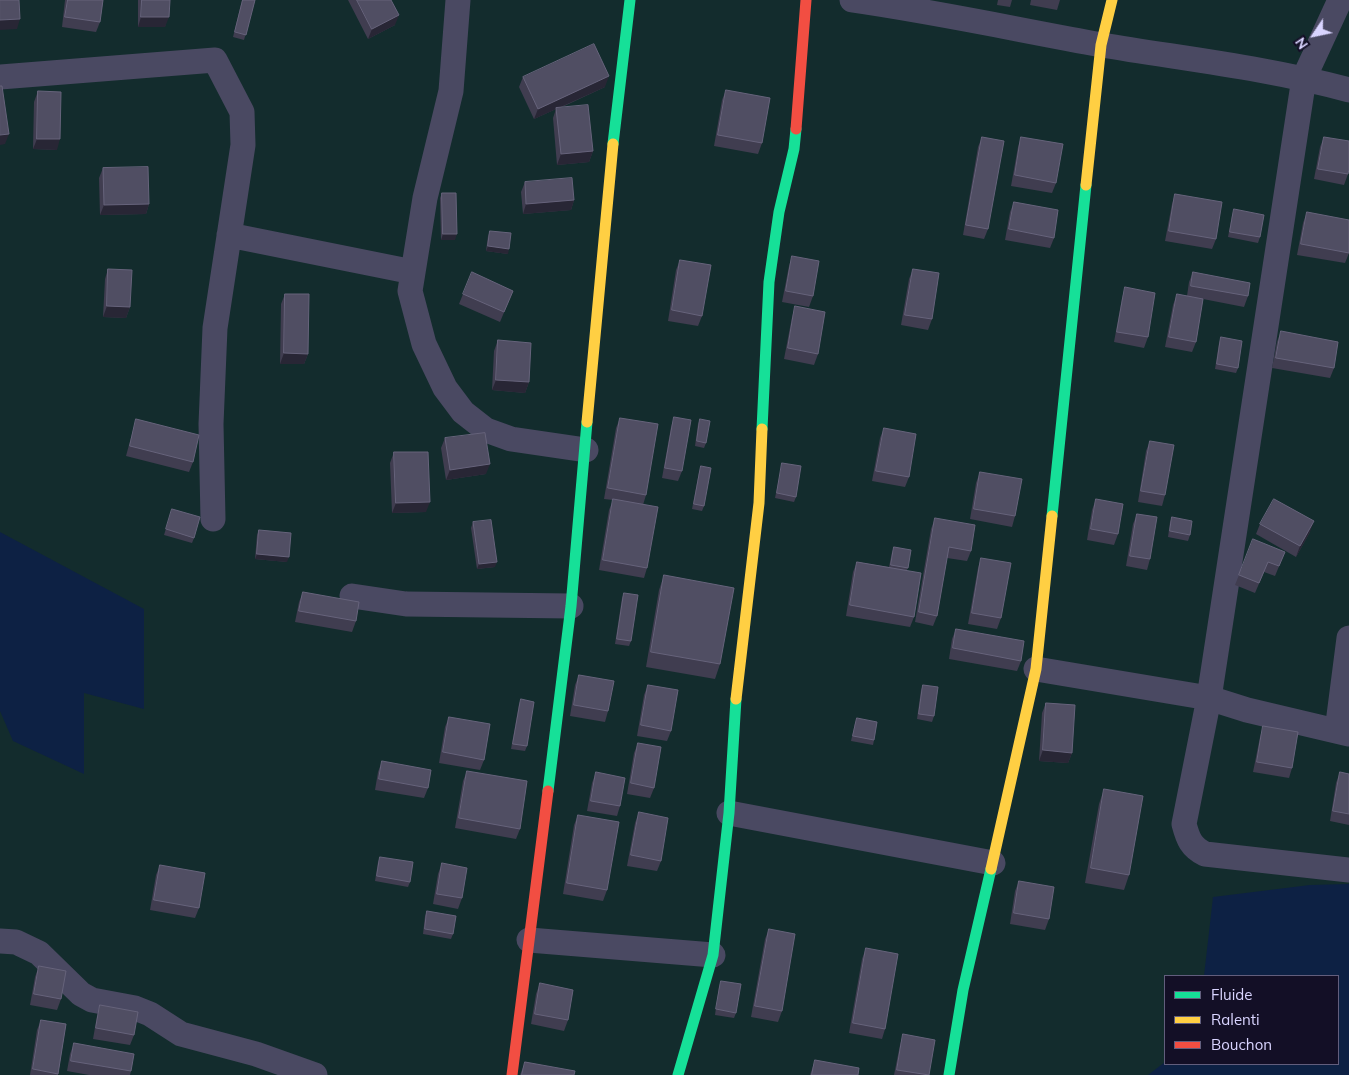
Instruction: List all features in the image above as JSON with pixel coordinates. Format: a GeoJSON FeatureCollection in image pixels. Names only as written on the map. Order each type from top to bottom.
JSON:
{"type":"FeatureCollection","features":[{"type":"Feature","properties":{"kind":"street"},"geometry":{"type":"LineString","coordinates":[[458,0],[451,91],[425,198],[410,291],[424,344],[445,388],[463,412],[486,430],[511,439],[586,450]]}},
{"type":"Feature","properties":{"kind":"street"},"geometry":{"type":"LineString","coordinates":[[512,1075],[571,606],[612,148],[619,105],[630,0]]}},
{"type":"Feature","properties":{"kind":"street"},"geometry":{"type":"LineString","coordinates":[[678,1075],[713,955],[729,813],[733,721],[760,503],[769,282],[779,212],[794,149],[806,0]]}},
{"type":"Feature","properties":{"kind":"street"},"geometry":{"type":"LineString","coordinates":[[852,0],[916,4],[1101,45],[1304,78],[1349,90]]}},
{"type":"Feature","properties":{"kind":"street"},"geometry":{"type":"LineString","coordinates":[[949,1075],[963,990],[1036,668],[1101,45],[1112,0]]}},
{"type":"Feature","properties":{"kind":"street"},"geometry":{"type":"LineString","coordinates":[[1340,0],[1304,78],[1209,698],[1184,824],[1188,839],[1194,849],[1205,854],[1349,870]]}},
{"type":"Feature","properties":{"kind":"street"},"geometry":{"type":"LineString","coordinates":[[0,77],[215,60],[242,112],[243,144],[215,328],[211,424],[213,519]]}},
{"type":"Feature","properties":{"kind":"street"},"geometry":{"type":"LineString","coordinates":[[229,235],[413,272]]}},
{"type":"Feature","properties":{"kind":"street"},"geometry":{"type":"LineString","coordinates":[[352,596],[406,604],[571,606]]}},
{"type":"Feature","properties":{"kind":"street"},"geometry":{"type":"LineString","coordinates":[[1036,668],[1209,698],[1247,710],[1343,732],[1349,638]]}},
{"type":"Feature","properties":{"kind":"street"},"geometry":{"type":"LineString","coordinates":[[729,813],[993,863]]}},
{"type":"Feature","properties":{"kind":"street"},"geometry":{"type":"LineString","coordinates":[[529,940],[713,955]]}},
{"type":"Feature","properties":{"kind":"street"},"geometry":{"type":"LineString","coordinates":[[0,941],[16,942],[39,953],[81,994],[92,1000],[135,1008],[150,1014],[181,1034],[256,1054],[315,1075]]}},
{"type":"Feature","properties":{"kind":"green space"},"geometry":{"type":"Polygon","coordinates":[[[0,0],[1349,0],[1349,1075],[0,1075],[0,0]]]}},
{"type":"Feature","properties":{"kind":"water"},"geometry":{"type":"Polygon","coordinates":[[[0,532],[144,609],[144,709],[84,693],[84,774],[13,741],[0,711],[0,532]]]}},
{"type":"Feature","properties":{"kind":"water"},"geometry":{"type":"Polygon","coordinates":[[[1349,884],[1349,1075],[1148,1075],[1164,1063],[1164,1065],[1339,1065],[1339,975],[1204,975],[1213,897],[1310,885],[1349,884]]]}},
{"type":"Feature","properties":{"kind":"building"},"geometry":{"type":"Polygon","coordinates":[[[0,0],[19,0],[20,19],[0,20],[0,0]]]}},
{"type":"Feature","properties":{"kind":"building"},"geometry":{"type":"Polygon","coordinates":[[[68,0],[103,0],[100,22],[65,17],[68,0]]]}},
{"type":"Feature","properties":{"kind":"building"},"geometry":{"type":"Polygon","coordinates":[[[142,0],[170,0],[169,17],[141,17],[142,0]]]}},
{"type":"Feature","properties":{"kind":"building"},"geometry":{"type":"Polygon","coordinates":[[[243,0],[255,0],[246,35],[235,32],[243,0]]]}},
{"type":"Feature","properties":{"kind":"building"},"geometry":{"type":"Polygon","coordinates":[[[357,0],[391,0],[399,15],[372,29],[357,0]]]}},
{"type":"Feature","properties":{"kind":"building"},"geometry":{"type":"Polygon","coordinates":[[[594,44],[609,76],[538,109],[523,77],[594,44]]]}},
{"type":"Feature","properties":{"kind":"building"},"geometry":{"type":"Polygon","coordinates":[[[0,86],[2,86],[9,134],[0,135],[0,86]]]}},
{"type":"Feature","properties":{"kind":"building"},"geometry":{"type":"Polygon","coordinates":[[[726,90],[770,98],[762,143],[718,135],[726,90]]]}},
{"type":"Feature","properties":{"kind":"building"},"geometry":{"type":"Polygon","coordinates":[[[38,91],[61,92],[60,139],[37,139],[38,91]]]}},
{"type":"Feature","properties":{"kind":"building"},"geometry":{"type":"Polygon","coordinates":[[[588,105],[593,151],[561,154],[556,108],[588,105]]]}},
{"type":"Feature","properties":{"kind":"building"},"geometry":{"type":"Polygon","coordinates":[[[982,137],[1004,141],[988,229],[966,225],[982,137]]]}},
{"type":"Feature","properties":{"kind":"building"},"geometry":{"type":"Polygon","coordinates":[[[1021,137],[1063,144],[1056,183],[1015,175],[1021,137]]]}},
{"type":"Feature","properties":{"kind":"building"},"geometry":{"type":"Polygon","coordinates":[[[1324,137],[1349,141],[1348,174],[1318,169],[1324,137]]]}},
{"type":"Feature","properties":{"kind":"building"},"geometry":{"type":"Polygon","coordinates":[[[148,167],[149,204],[104,205],[103,168],[148,167]]]}},
{"type":"Feature","properties":{"kind":"building"},"geometry":{"type":"Polygon","coordinates":[[[572,178],[574,200],[526,204],[525,182],[572,178]]]}},
{"type":"Feature","properties":{"kind":"building"},"geometry":{"type":"Polygon","coordinates":[[[442,193],[456,193],[457,234],[443,234],[442,193]]]}},
{"type":"Feature","properties":{"kind":"building"},"geometry":{"type":"Polygon","coordinates":[[[1175,194],[1222,202],[1216,239],[1169,231],[1175,194]]]}},
{"type":"Feature","properties":{"kind":"building"},"geometry":{"type":"Polygon","coordinates":[[[1014,202],[1058,210],[1054,238],[1009,229],[1014,202]]]}},
{"type":"Feature","properties":{"kind":"building"},"geometry":{"type":"Polygon","coordinates":[[[1234,209],[1264,215],[1260,237],[1230,232],[1234,209]]]}},
{"type":"Feature","properties":{"kind":"building"},"geometry":{"type":"Polygon","coordinates":[[[1307,212],[1349,220],[1349,253],[1301,244],[1307,212]]]}},
{"type":"Feature","properties":{"kind":"building"},"geometry":{"type":"Polygon","coordinates":[[[490,231],[511,233],[509,249],[488,246],[490,231]]]}},
{"type":"Feature","properties":{"kind":"building"},"geometry":{"type":"Polygon","coordinates":[[[792,256],[819,261],[813,296],[786,291],[792,256]]]}},
{"type":"Feature","properties":{"kind":"building"},"geometry":{"type":"Polygon","coordinates":[[[680,260],[711,265],[702,316],[672,310],[680,260]]]}},
{"type":"Feature","properties":{"kind":"building"},"geometry":{"type":"Polygon","coordinates":[[[108,269],[132,270],[130,307],[107,306],[108,269]]]}},
{"type":"Feature","properties":{"kind":"building"},"geometry":{"type":"Polygon","coordinates":[[[913,269],[939,273],[932,319],[905,315],[913,269]]]}},
{"type":"Feature","properties":{"kind":"building"},"geometry":{"type":"Polygon","coordinates":[[[472,272],[513,291],[504,312],[463,294],[472,272]]]}},
{"type":"Feature","properties":{"kind":"building"},"geometry":{"type":"Polygon","coordinates":[[[1193,272],[1250,283],[1248,296],[1191,286],[1193,272]]]}},
{"type":"Feature","properties":{"kind":"building"},"geometry":{"type":"Polygon","coordinates":[[[1125,287],[1155,293],[1148,337],[1117,332],[1125,287]]]}},
{"type":"Feature","properties":{"kind":"building"},"geometry":{"type":"Polygon","coordinates":[[[285,294],[309,294],[308,354],[284,353],[285,294]]]}},
{"type":"Feature","properties":{"kind":"building"},"geometry":{"type":"Polygon","coordinates":[[[1177,294],[1203,299],[1196,342],[1169,337],[1177,294]]]}},
{"type":"Feature","properties":{"kind":"building"},"geometry":{"type":"Polygon","coordinates":[[[795,306],[825,312],[818,354],[788,348],[795,306]]]}},
{"type":"Feature","properties":{"kind":"building"},"geometry":{"type":"Polygon","coordinates":[[[1281,331],[1338,342],[1334,368],[1276,358],[1281,331]]]}},
{"type":"Feature","properties":{"kind":"building"},"geometry":{"type":"Polygon","coordinates":[[[1221,337],[1242,341],[1238,368],[1217,364],[1221,337]]]}},
{"type":"Feature","properties":{"kind":"building"},"geometry":{"type":"Polygon","coordinates":[[[498,340],[531,343],[529,382],[496,380],[498,340]]]}},
{"type":"Feature","properties":{"kind":"building"},"geometry":{"type":"Polygon","coordinates":[[[674,417],[691,420],[682,471],[665,468],[674,417]]]}},
{"type":"Feature","properties":{"kind":"building"},"geometry":{"type":"Polygon","coordinates":[[[620,418],[658,424],[646,495],[608,488],[620,418]]]}},
{"type":"Feature","properties":{"kind":"building"},"geometry":{"type":"Polygon","coordinates":[[[136,419],[199,435],[193,462],[130,446],[136,419]]]}},
{"type":"Feature","properties":{"kind":"building"},"geometry":{"type":"Polygon","coordinates":[[[700,419],[710,421],[706,443],[697,441],[700,419]]]}},
{"type":"Feature","properties":{"kind":"building"},"geometry":{"type":"Polygon","coordinates":[[[884,428],[916,434],[909,477],[876,471],[884,428]]]}},
{"type":"Feature","properties":{"kind":"building"},"geometry":{"type":"Polygon","coordinates":[[[485,433],[490,464],[450,470],[445,438],[485,433]]]}},
{"type":"Feature","properties":{"kind":"building"},"geometry":{"type":"Polygon","coordinates":[[[1150,441],[1174,445],[1165,495],[1141,491],[1150,441]]]}},
{"type":"Feature","properties":{"kind":"building"},"geometry":{"type":"Polygon","coordinates":[[[394,452],[428,452],[430,502],[396,503],[394,452]]]}},
{"type":"Feature","properties":{"kind":"building"},"geometry":{"type":"Polygon","coordinates":[[[782,463],[801,466],[796,497],[777,493],[782,463]]]}},
{"type":"Feature","properties":{"kind":"building"},"geometry":{"type":"Polygon","coordinates":[[[701,466],[711,468],[704,506],[694,504],[701,466]]]}},
{"type":"Feature","properties":{"kind":"building"},"geometry":{"type":"Polygon","coordinates":[[[980,472],[1022,479],[1015,516],[974,509],[980,472]]]}},
{"type":"Feature","properties":{"kind":"building"},"geometry":{"type":"Polygon","coordinates":[[[613,499],[658,507],[647,568],[603,560],[613,499]]]}},
{"type":"Feature","properties":{"kind":"building"},"geometry":{"type":"Polygon","coordinates":[[[1096,499],[1123,504],[1118,534],[1091,529],[1096,499]]]}},
{"type":"Feature","properties":{"kind":"building"},"geometry":{"type":"Polygon","coordinates":[[[1274,499],[1314,521],[1300,546],[1260,524],[1274,499]]]}},
{"type":"Feature","properties":{"kind":"building"},"geometry":{"type":"Polygon","coordinates":[[[172,509],[200,517],[194,538],[166,529],[172,509]]]}},
{"type":"Feature","properties":{"kind":"building"},"geometry":{"type":"Polygon","coordinates":[[[1137,514],[1157,517],[1150,559],[1130,556],[1137,514]]]}},
{"type":"Feature","properties":{"kind":"building"},"geometry":{"type":"Polygon","coordinates":[[[1172,517],[1192,521],[1190,535],[1170,531],[1172,517]]]}},
{"type":"Feature","properties":{"kind":"building"},"geometry":{"type":"Polygon","coordinates":[[[935,518],[975,525],[971,551],[949,547],[937,616],[919,612],[935,518]]]}},
{"type":"Feature","properties":{"kind":"building"},"geometry":{"type":"Polygon","coordinates":[[[491,520],[497,562],[479,564],[473,522],[491,520]]]}},
{"type":"Feature","properties":{"kind":"building"},"geometry":{"type":"Polygon","coordinates":[[[259,530],[291,533],[289,557],[257,554],[259,530]]]}},
{"type":"Feature","properties":{"kind":"building"},"geometry":{"type":"Polygon","coordinates":[[[1253,539],[1285,552],[1279,566],[1268,562],[1259,583],[1239,575],[1253,539]]]}},
{"type":"Feature","properties":{"kind":"building"},"geometry":{"type":"Polygon","coordinates":[[[894,547],[911,550],[908,568],[891,565],[894,547]]]}},
{"type":"Feature","properties":{"kind":"building"},"geometry":{"type":"Polygon","coordinates":[[[981,558],[1011,563],[1001,618],[972,613],[981,558]]]}},
{"type":"Feature","properties":{"kind":"building"},"geometry":{"type":"Polygon","coordinates":[[[857,562],[921,573],[914,617],[850,605],[857,562]]]}},
{"type":"Feature","properties":{"kind":"building"},"geometry":{"type":"Polygon","coordinates":[[[664,575],[734,588],[720,664],[651,652],[664,575]]]}},
{"type":"Feature","properties":{"kind":"building"},"geometry":{"type":"Polygon","coordinates":[[[303,592],[359,602],[356,621],[299,611],[303,592]]]}},
{"type":"Feature","properties":{"kind":"building"},"geometry":{"type":"Polygon","coordinates":[[[624,593],[638,595],[631,641],[617,639],[624,593]]]}},
{"type":"Feature","properties":{"kind":"building"},"geometry":{"type":"Polygon","coordinates":[[[956,629],[1024,641],[1021,661],[953,648],[956,629]]]}},
{"type":"Feature","properties":{"kind":"building"},"geometry":{"type":"Polygon","coordinates":[[[579,675],[614,681],[608,711],[574,705],[579,675]]]}},
{"type":"Feature","properties":{"kind":"building"},"geometry":{"type":"Polygon","coordinates":[[[648,685],[678,690],[671,731],[641,725],[648,685]]]}},
{"type":"Feature","properties":{"kind":"building"},"geometry":{"type":"Polygon","coordinates":[[[923,685],[938,687],[934,716],[919,714],[923,685]]]}},
{"type":"Feature","properties":{"kind":"building"},"geometry":{"type":"Polygon","coordinates":[[[521,699],[534,702],[527,746],[513,744],[521,699]]]}},
{"type":"Feature","properties":{"kind":"building"},"geometry":{"type":"Polygon","coordinates":[[[1046,703],[1075,705],[1072,753],[1043,750],[1046,703]]]}},
{"type":"Feature","properties":{"kind":"building"},"geometry":{"type":"Polygon","coordinates":[[[449,717],[490,724],[484,760],[443,752],[449,717]]]}},
{"type":"Feature","properties":{"kind":"building"},"geometry":{"type":"Polygon","coordinates":[[[857,718],[877,722],[874,740],[853,736],[857,718]]]}},
{"type":"Feature","properties":{"kind":"building"},"geometry":{"type":"Polygon","coordinates":[[[1263,726],[1298,732],[1292,768],[1257,762],[1263,726]]]}},
{"type":"Feature","properties":{"kind":"building"},"geometry":{"type":"Polygon","coordinates":[[[638,743],[661,747],[654,788],[631,783],[638,743]]]}},
{"type":"Feature","properties":{"kind":"building"},"geometry":{"type":"Polygon","coordinates":[[[382,761],[431,770],[428,788],[379,779],[382,761]]]}},
{"type":"Feature","properties":{"kind":"building"},"geometry":{"type":"Polygon","coordinates":[[[467,771],[527,781],[520,829],[459,818],[467,771]]]}},
{"type":"Feature","properties":{"kind":"building"},"geometry":{"type":"Polygon","coordinates":[[[596,772],[625,778],[620,806],[591,801],[596,772]]]}},
{"type":"Feature","properties":{"kind":"building"},"geometry":{"type":"Polygon","coordinates":[[[1340,772],[1349,774],[1349,814],[1333,811],[1340,772]]]}},
{"type":"Feature","properties":{"kind":"building"},"geometry":{"type":"Polygon","coordinates":[[[1104,789],[1143,796],[1129,875],[1091,868],[1104,789]]]}},
{"type":"Feature","properties":{"kind":"building"},"geometry":{"type":"Polygon","coordinates":[[[639,812],[668,818],[661,861],[631,855],[639,812]]]}},
{"type":"Feature","properties":{"kind":"building"},"geometry":{"type":"Polygon","coordinates":[[[578,815],[619,822],[607,890],[567,883],[578,815]]]}},
{"type":"Feature","properties":{"kind":"building"},"geometry":{"type":"Polygon","coordinates":[[[380,857],[413,862],[410,882],[377,876],[380,857]]]}},
{"type":"Feature","properties":{"kind":"building"},"geometry":{"type":"Polygon","coordinates":[[[442,863],[467,868],[462,898],[437,894],[442,863]]]}},
{"type":"Feature","properties":{"kind":"building"},"geometry":{"type":"Polygon","coordinates":[[[160,865],[205,873],[199,908],[154,900],[160,865]]]}},
{"type":"Feature","properties":{"kind":"building"},"geometry":{"type":"Polygon","coordinates":[[[1019,881],[1054,887],[1049,919],[1014,913],[1019,881]]]}},
{"type":"Feature","properties":{"kind":"building"},"geometry":{"type":"Polygon","coordinates":[[[427,911],[456,916],[453,934],[425,929],[427,911]]]}},
{"type":"Feature","properties":{"kind":"building"},"geometry":{"type":"Polygon","coordinates":[[[769,929],[795,934],[782,1011],[755,1006],[769,929]]]}},
{"type":"Feature","properties":{"kind":"building"},"geometry":{"type":"Polygon","coordinates":[[[866,948],[898,954],[885,1029],[853,1023],[866,948]]]}},
{"type":"Feature","properties":{"kind":"building"},"geometry":{"type":"Polygon","coordinates":[[[39,966],[66,971],[61,999],[34,994],[39,966]]]}},
{"type":"Feature","properties":{"kind":"building"},"geometry":{"type":"Polygon","coordinates":[[[721,981],[741,984],[736,1013],[716,1009],[721,981]]]}},
{"type":"Feature","properties":{"kind":"building"},"geometry":{"type":"Polygon","coordinates":[[[540,983],[573,990],[568,1020],[535,1014],[540,983]]]}},
{"type":"Feature","properties":{"kind":"building"},"geometry":{"type":"Polygon","coordinates":[[[100,1005],[138,1012],[134,1035],[96,1028],[100,1005]]]}},
{"type":"Feature","properties":{"kind":"building"},"geometry":{"type":"Polygon","coordinates":[[[41,1020],[66,1024],[58,1074],[33,1069],[41,1020]]]}},
{"type":"Feature","properties":{"kind":"building"},"geometry":{"type":"Polygon","coordinates":[[[903,1034],[935,1040],[929,1075],[897,1070],[903,1034]]]}},
{"type":"Feature","properties":{"kind":"building"},"geometry":{"type":"Polygon","coordinates":[[[74,1043],[134,1054],[131,1071],[71,1061],[74,1043]]]}},
{"type":"Feature","properties":{"kind":"building"},"geometry":{"type":"Polygon","coordinates":[[[815,1060],[859,1068],[858,1075],[812,1075],[815,1060]]]}},
{"type":"Feature","properties":{"kind":"building"},"geometry":{"type":"Polygon","coordinates":[[[525,1062],[575,1071],[574,1075],[522,1075],[525,1062]]]}},
{"type":"Feature","properties":{"kind":"traffic: fast"},"geometry":{"type":"LineString","coordinates":[[613,144],[630,0]]}},
{"type":"Feature","properties":{"kind":"traffic: fast"},"geometry":{"type":"LineString","coordinates":[[762,429],[769,282],[779,212],[794,149],[796,129]]}},
{"type":"Feature","properties":{"kind":"traffic: fast"},"geometry":{"type":"LineString","coordinates":[[1052,516],[1086,185]]}},
{"type":"Feature","properties":{"kind":"traffic: fast"},"geometry":{"type":"LineString","coordinates":[[548,791],[571,606],[587,422]]}},
{"type":"Feature","properties":{"kind":"traffic: fast"},"geometry":{"type":"LineString","coordinates":[[678,1075],[713,955],[729,813],[736,699]]}},
{"type":"Feature","properties":{"kind":"traffic: fast"},"geometry":{"type":"LineString","coordinates":[[949,1075],[963,990],[991,869]]}},
{"type":"Feature","properties":{"kind":"traffic: slow"},"geometry":{"type":"LineString","coordinates":[[1086,185],[1101,45],[1112,0]]}},
{"type":"Feature","properties":{"kind":"traffic: slow"},"geometry":{"type":"LineString","coordinates":[[587,422],[613,144]]}},
{"type":"Feature","properties":{"kind":"traffic: slow"},"geometry":{"type":"LineString","coordinates":[[736,699],[759,503],[762,429]]}},
{"type":"Feature","properties":{"kind":"traffic: slow"},"geometry":{"type":"LineString","coordinates":[[991,869],[1036,669],[1052,516]]}},
{"type":"Feature","properties":{"kind":"traffic: jam"},"geometry":{"type":"LineString","coordinates":[[796,129],[806,0]]}},
{"type":"Feature","properties":{"kind":"traffic: jam"},"geometry":{"type":"LineString","coordinates":[[512,1075],[548,791]]}}]}
